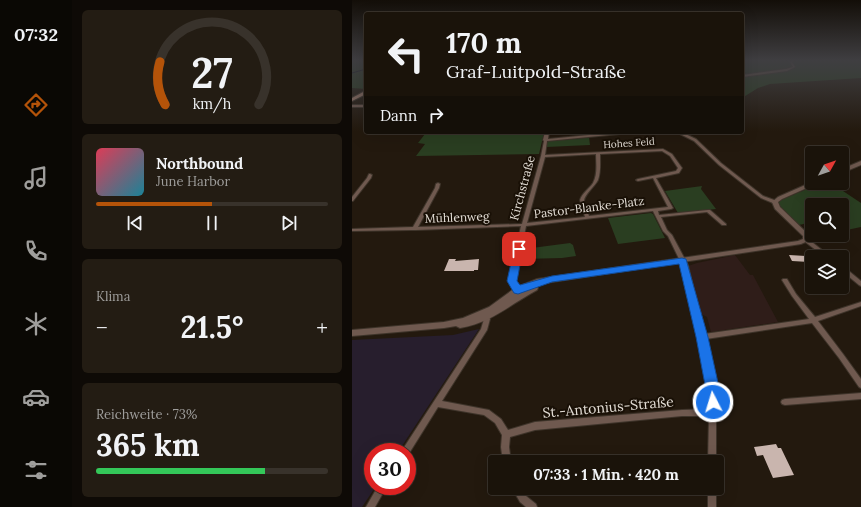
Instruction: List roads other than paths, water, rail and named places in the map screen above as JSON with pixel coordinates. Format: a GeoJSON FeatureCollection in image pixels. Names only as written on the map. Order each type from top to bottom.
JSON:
{"type":"FeatureCollection","features":[{"type":"Feature","properties":{"kind":"main road"},"geometry":{"type":"LineString","coordinates":[[352,100],[364,93]]}},
{"type":"Feature","properties":{"kind":"street"},"geometry":{"type":"LineString","coordinates":[[352,106],[364,106]]}},
{"type":"Feature","properties":{"kind":"street","name":"Kirchstraße"},"geometry":{"type":"LineString","coordinates":[[519,292],[512,281],[524,225],[543,156],[546,134]]}},
{"type":"Feature","properties":{"kind":"street"},"geometry":{"type":"LineString","coordinates":[[545,140],[609,134]]}},
{"type":"Feature","properties":{"kind":"street"},"geometry":{"type":"LineString","coordinates":[[682,134],[696,140],[720,164],[762,198],[774,202],[777,208],[805,234]]}},
{"type":"Feature","properties":{"kind":"street","name":"Hohes Feld"},"geometry":{"type":"LineString","coordinates":[[543,156],[658,150],[669,152],[680,168],[680,170],[674,173],[638,180]]}},
{"type":"Feature","properties":{"kind":"street"},"geometry":{"type":"LineString","coordinates":[[588,218],[581,201],[583,195],[595,182],[598,154]]}},
{"type":"Feature","properties":{"kind":"street"},"geometry":{"type":"LineString","coordinates":[[849,168],[861,163]]}},
{"type":"Feature","properties":{"kind":"street"},"geometry":{"type":"LineString","coordinates":[[352,200],[370,175]]}},
{"type":"Feature","properties":{"kind":"street","name":"Pastor-Blanke-Platz"},"geometry":{"type":"LineString","coordinates":[[524,225],[671,208],[654,177]]}},
{"type":"Feature","properties":{"kind":"street","name":"Mühlenweg"},"geometry":{"type":"LineString","coordinates":[[414,229],[438,184]]}},
{"type":"Feature","properties":{"kind":"street"},"geometry":{"type":"LineString","coordinates":[[774,202],[805,187]]}},
{"type":"Feature","properties":{"kind":"street","name":"Pastor-Blanke-Platz"},"geometry":{"type":"LineString","coordinates":[[655,210],[665,231],[670,235],[682,261],[702,337],[713,392],[712,455]]}},
{"type":"Feature","properties":{"kind":"street","name":"Pastor-Blanke-Platz"},"geometry":{"type":"LineString","coordinates":[[658,216],[708,211],[724,224]]}},
{"type":"Feature","properties":{"kind":"street","name":"Mühlenweg"},"geometry":{"type":"LineString","coordinates":[[352,230],[524,225]]}},
{"type":"Feature","properties":{"kind":"street"},"geometry":{"type":"LineString","coordinates":[[352,333],[444,325],[485,316],[519,292],[552,279],[682,261],[799,243],[805,240]]}},
{"type":"Feature","properties":{"kind":"street"},"geometry":{"type":"LineString","coordinates":[[809,242],[819,250]]}},
{"type":"Feature","properties":{"kind":"street"},"geometry":{"type":"LineString","coordinates":[[849,274],[861,284]]}},
{"type":"Feature","properties":{"kind":"street"},"geometry":{"type":"LineString","coordinates":[[785,280],[794,295],[861,385]]}},
{"type":"Feature","properties":{"kind":"street"},"geometry":{"type":"LineString","coordinates":[[702,337],[814,320],[861,304]]}},
{"type":"Feature","properties":{"kind":"street"},"geometry":{"type":"LineString","coordinates":[[411,443],[484,330],[485,316]]}},
{"type":"Feature","properties":{"kind":"street"},"geometry":{"type":"LineString","coordinates":[[785,402],[861,396]]}},
{"type":"Feature","properties":{"kind":"street"},"geometry":{"type":"LineString","coordinates":[[437,404],[486,412],[498,421],[506,434],[506,455]]}},
{"type":"Feature","properties":{"kind":"street","name":"St.-Antonius-Straße"},"geometry":{"type":"LineString","coordinates":[[506,434],[535,426],[713,412]]}},
{"type":"Feature","properties":{"kind":"street"},"geometry":{"type":"LineString","coordinates":[[370,507],[377,495]]}},
{"type":"Feature","properties":{"kind":"street"},"geometry":{"type":"LineString","coordinates":[[520,495],[533,507]]}},
{"type":"Feature","properties":{"kind":"street"},"geometry":{"type":"LineString","coordinates":[[712,495],[712,507]]}}]}
